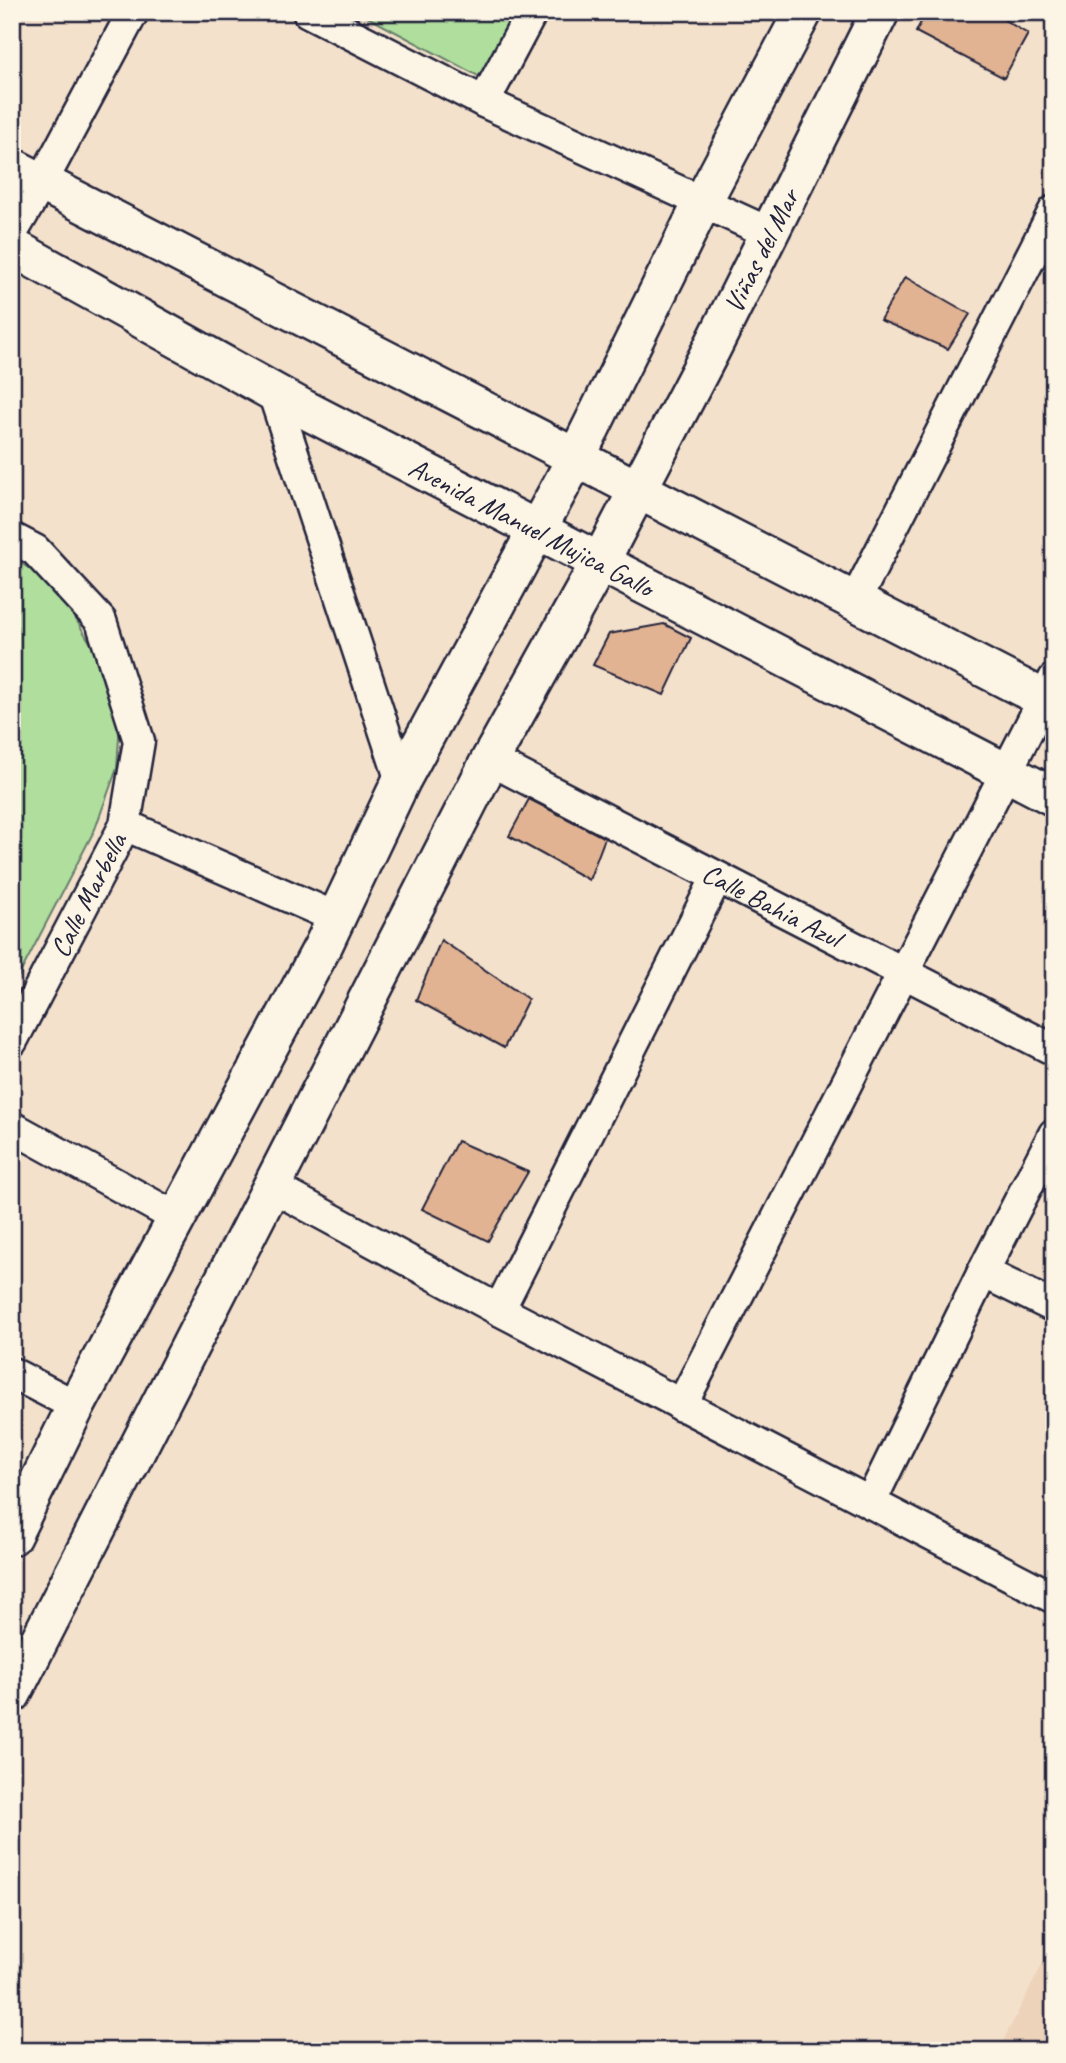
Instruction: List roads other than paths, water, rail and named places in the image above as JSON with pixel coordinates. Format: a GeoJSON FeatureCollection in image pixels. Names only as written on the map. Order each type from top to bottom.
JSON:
{"type":"FeatureCollection","features":[{"type":"Feature","properties":{"kind":"street"},"geometry":{"type":"LineString","coordinates":[[12,233],[27,175],[133,12]]}},
{"type":"Feature","properties":{"kind":"street"},"geometry":{"type":"LineString","coordinates":[[308,12],[484,102],[769,233]]}},
{"type":"Feature","properties":{"kind":"street"},"geometry":{"type":"LineString","coordinates":[[484,102],[531,12]]}},
{"type":"Feature","properties":{"kind":"street"},"geometry":{"type":"LineString","coordinates":[[12,1536],[76,1406],[337,918],[401,781],[577,456],[702,203],[803,12]]}},
{"type":"Feature","properties":{"kind":"street","name":"Viñas del Mar"},"geometry":{"type":"LineString","coordinates":[[12,1694],[490,760],[600,562],[711,350],[880,12]]}},
{"type":"Feature","properties":{"kind":"street"},"geometry":{"type":"LineString","coordinates":[[27,175],[855,601],[1050,693],[1006,772],[681,1406]]}},
{"type":"Feature","properties":{"kind":"street"},"geometry":{"type":"LineString","coordinates":[[855,601],[1054,211]]}},
{"type":"Feature","properties":{"kind":"street","name":"Avenida Manuel Mujica Gallo"},"geometry":{"type":"LineString","coordinates":[[12,247],[273,391],[1054,797]]}},
{"type":"Feature","properties":{"kind":"street"},"geometry":{"type":"LineString","coordinates":[[273,391],[401,781]]}},
{"type":"Feature","properties":{"kind":"street","name":"Calle Marbella"},"geometry":{"type":"LineString","coordinates":[[12,538],[35,550],[101,621],[139,741],[125,825],[12,1041]]}},
{"type":"Feature","properties":{"kind":"street","name":"Calle Bahia Azul"},"geometry":{"type":"LineString","coordinates":[[490,760],[1054,1050]]}},
{"type":"Feature","properties":{"kind":"street"},"geometry":{"type":"LineString","coordinates":[[125,825],[337,918]]}},
{"type":"Feature","properties":{"kind":"street"},"geometry":{"type":"LineString","coordinates":[[499,1310],[717,877]]}},
{"type":"Feature","properties":{"kind":"street"},"geometry":{"type":"LineString","coordinates":[[12,1127],[177,1218]]}},
{"type":"Feature","properties":{"kind":"street"},"geometry":{"type":"LineString","coordinates":[[870,1503],[1054,1134]]}},
{"type":"Feature","properties":{"kind":"street"},"geometry":{"type":"LineString","coordinates":[[271,1186],[681,1406],[1054,1598]]}},
{"type":"Feature","properties":{"kind":"street"},"geometry":{"type":"LineString","coordinates":[[983,1272],[1054,1307]]}},
{"type":"Feature","properties":{"kind":"street"},"geometry":{"type":"LineString","coordinates":[[12,1373],[76,1406]]}}]}
